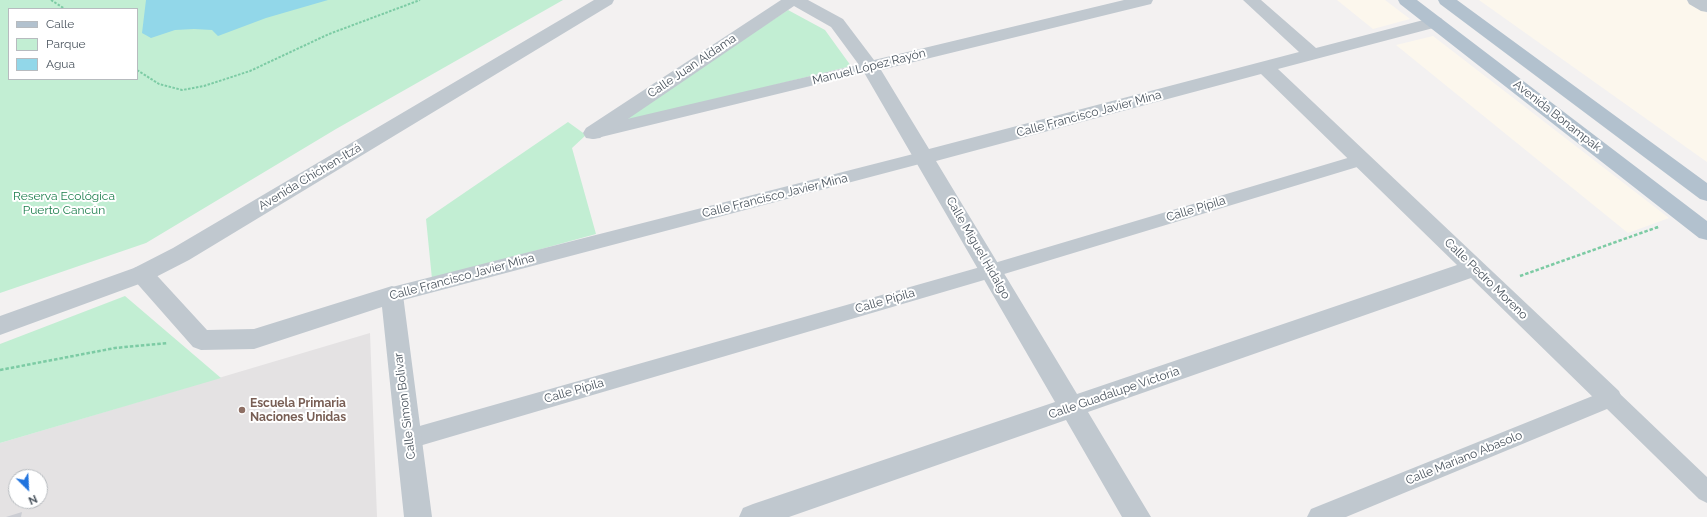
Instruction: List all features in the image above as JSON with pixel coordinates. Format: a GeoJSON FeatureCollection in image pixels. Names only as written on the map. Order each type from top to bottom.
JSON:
{"type":"FeatureCollection","features":[{"type":"Feature","properties":{"kind":"main road","name":"Avenida Bonampak"},"geometry":{"type":"LineString","coordinates":[[1406,0],[1707,232]]}},
{"type":"Feature","properties":{"kind":"main road"},"geometry":{"type":"LineString","coordinates":[[1446,0],[1707,194]]}},
{"type":"Feature","properties":{"kind":"street","name":"Avenida Chichen-Itzá"},"geometry":{"type":"LineString","coordinates":[[0,326],[142,274],[188,250],[606,0]]}},
{"type":"Feature","properties":{"kind":"street","name":"Calle Juan Aldama"},"geometry":{"type":"LineString","coordinates":[[593,133],[792,0]]}},
{"type":"Feature","properties":{"kind":"street","name":"Calle Miguel Hidalgo"},"geometry":{"type":"LineString","coordinates":[[796,0],[837,23],[870,67],[925,157],[990,271],[1137,517]]}},
{"type":"Feature","properties":{"kind":"street","name":"Manuel López Rayón"},"geometry":{"type":"LineString","coordinates":[[593,133],[1145,0]]}},
{"type":"Feature","properties":{"kind":"street"},"geometry":{"type":"LineString","coordinates":[[1251,0],[1313,55]]}},
{"type":"Feature","properties":{"kind":"street"},"geometry":{"type":"LineString","coordinates":[[1695,0],[1707,7]]}},
{"type":"Feature","properties":{"kind":"street","name":"Calle Francisco Javier Mina"},"geometry":{"type":"LineString","coordinates":[[200,340],[254,339],[392,295],[925,157],[1435,22]]}},
{"type":"Feature","properties":{"kind":"street","name":"Calle Pedro Moreno"},"geometry":{"type":"LineString","coordinates":[[1265,67],[1707,492]]}},
{"type":"Feature","properties":{"kind":"street","name":"Calle Pípila"},"geometry":{"type":"LineString","coordinates":[[409,440],[990,271],[1361,160]]}},
{"type":"Feature","properties":{"kind":"street","name":"Calle Guadalupe Victoria"},"geometry":{"type":"LineString","coordinates":[[753,517],[1474,268]]}},
{"type":"Feature","properties":{"kind":"street"},"geometry":{"type":"LineString","coordinates":[[142,274],[200,340]]}},
{"type":"Feature","properties":{"kind":"street","name":"Calle Simon Bolivar"},"geometry":{"type":"LineString","coordinates":[[392,295],[418,517]]}},
{"type":"Feature","properties":{"kind":"street","name":"Calle Mariano Abasolo"},"geometry":{"type":"LineString","coordinates":[[1318,517],[1610,398]]}},
{"type":"Feature","properties":{"kind":"path"},"geometry":{"type":"LineString","coordinates":[[51,0],[63,8]]}},
{"type":"Feature","properties":{"kind":"path"},"geometry":{"type":"LineString","coordinates":[[138,71],[159,84],[182,90],[204,86],[256,68],[295,52],[329,34],[420,0]]}},
{"type":"Feature","properties":{"kind":"path"},"geometry":{"type":"LineString","coordinates":[[1493,285],[1687,217]]}},
{"type":"Feature","properties":{"kind":"path"},"geometry":{"type":"LineString","coordinates":[[0,370],[115,348],[200,340]]}},
{"type":"Feature","properties":{"kind":"shaded area"},"geometry":{"type":"Polygon","coordinates":[[[1337,0],[1385,0],[1410,19],[1373,29],[1337,0]]]}},
{"type":"Feature","properties":{"kind":"shaded area"},"geometry":{"type":"Polygon","coordinates":[[[1479,0],[1686,0],[1707,13],[1707,162],[1479,0]]]}},
{"type":"Feature","properties":{"kind":"shaded area"},"geometry":{"type":"Polygon","coordinates":[[[1433,36],[1669,218],[1628,233],[1396,45],[1433,36]]]}},
{"type":"Feature","properties":{"kind":"shaded area","name":"Escuela Primaria Naciones Unidas"},"geometry":{"type":"Polygon","coordinates":[[[370,333],[377,517],[0,517],[0,443],[370,333]]]}},
{"type":"Feature","properties":{"kind":"green space","name":"Reserva Ecológica Puerto Cancún"},"geometry":{"type":"Polygon","coordinates":[[[0,0],[563,0],[336,129],[146,243],[0,293],[0,0]]]}},
{"type":"Feature","properties":{"kind":"green space"},"geometry":{"type":"Polygon","coordinates":[[[788,10],[825,30],[851,66],[609,126],[788,10]]]}},
{"type":"Feature","properties":{"kind":"green space"},"geometry":{"type":"Polygon","coordinates":[[[568,122],[586,135],[572,148],[596,234],[432,279],[426,219],[568,122]]]}},
{"type":"Feature","properties":{"kind":"green space"},"geometry":{"type":"Polygon","coordinates":[[[125,296],[221,378],[0,443],[0,344],[125,296]]]}},
{"type":"Feature","properties":{"kind":"water"},"geometry":{"type":"Polygon","coordinates":[[[146,0],[328,0],[266,18],[218,36],[212,30],[194,29],[175,30],[151,38],[142,33],[146,0]]]}},
{"type":"Feature","properties":{"kind":"building"},"geometry":{"type":"Polygon","coordinates":[[[22,512],[21,517],[6,517],[22,512]]]}},
{"type":"Feature","properties":{"kind":"place","name":"Escuela Primaria Naciones Unidas"},"geometry":{"type":"Point","coordinates":[242,410]}}]}
